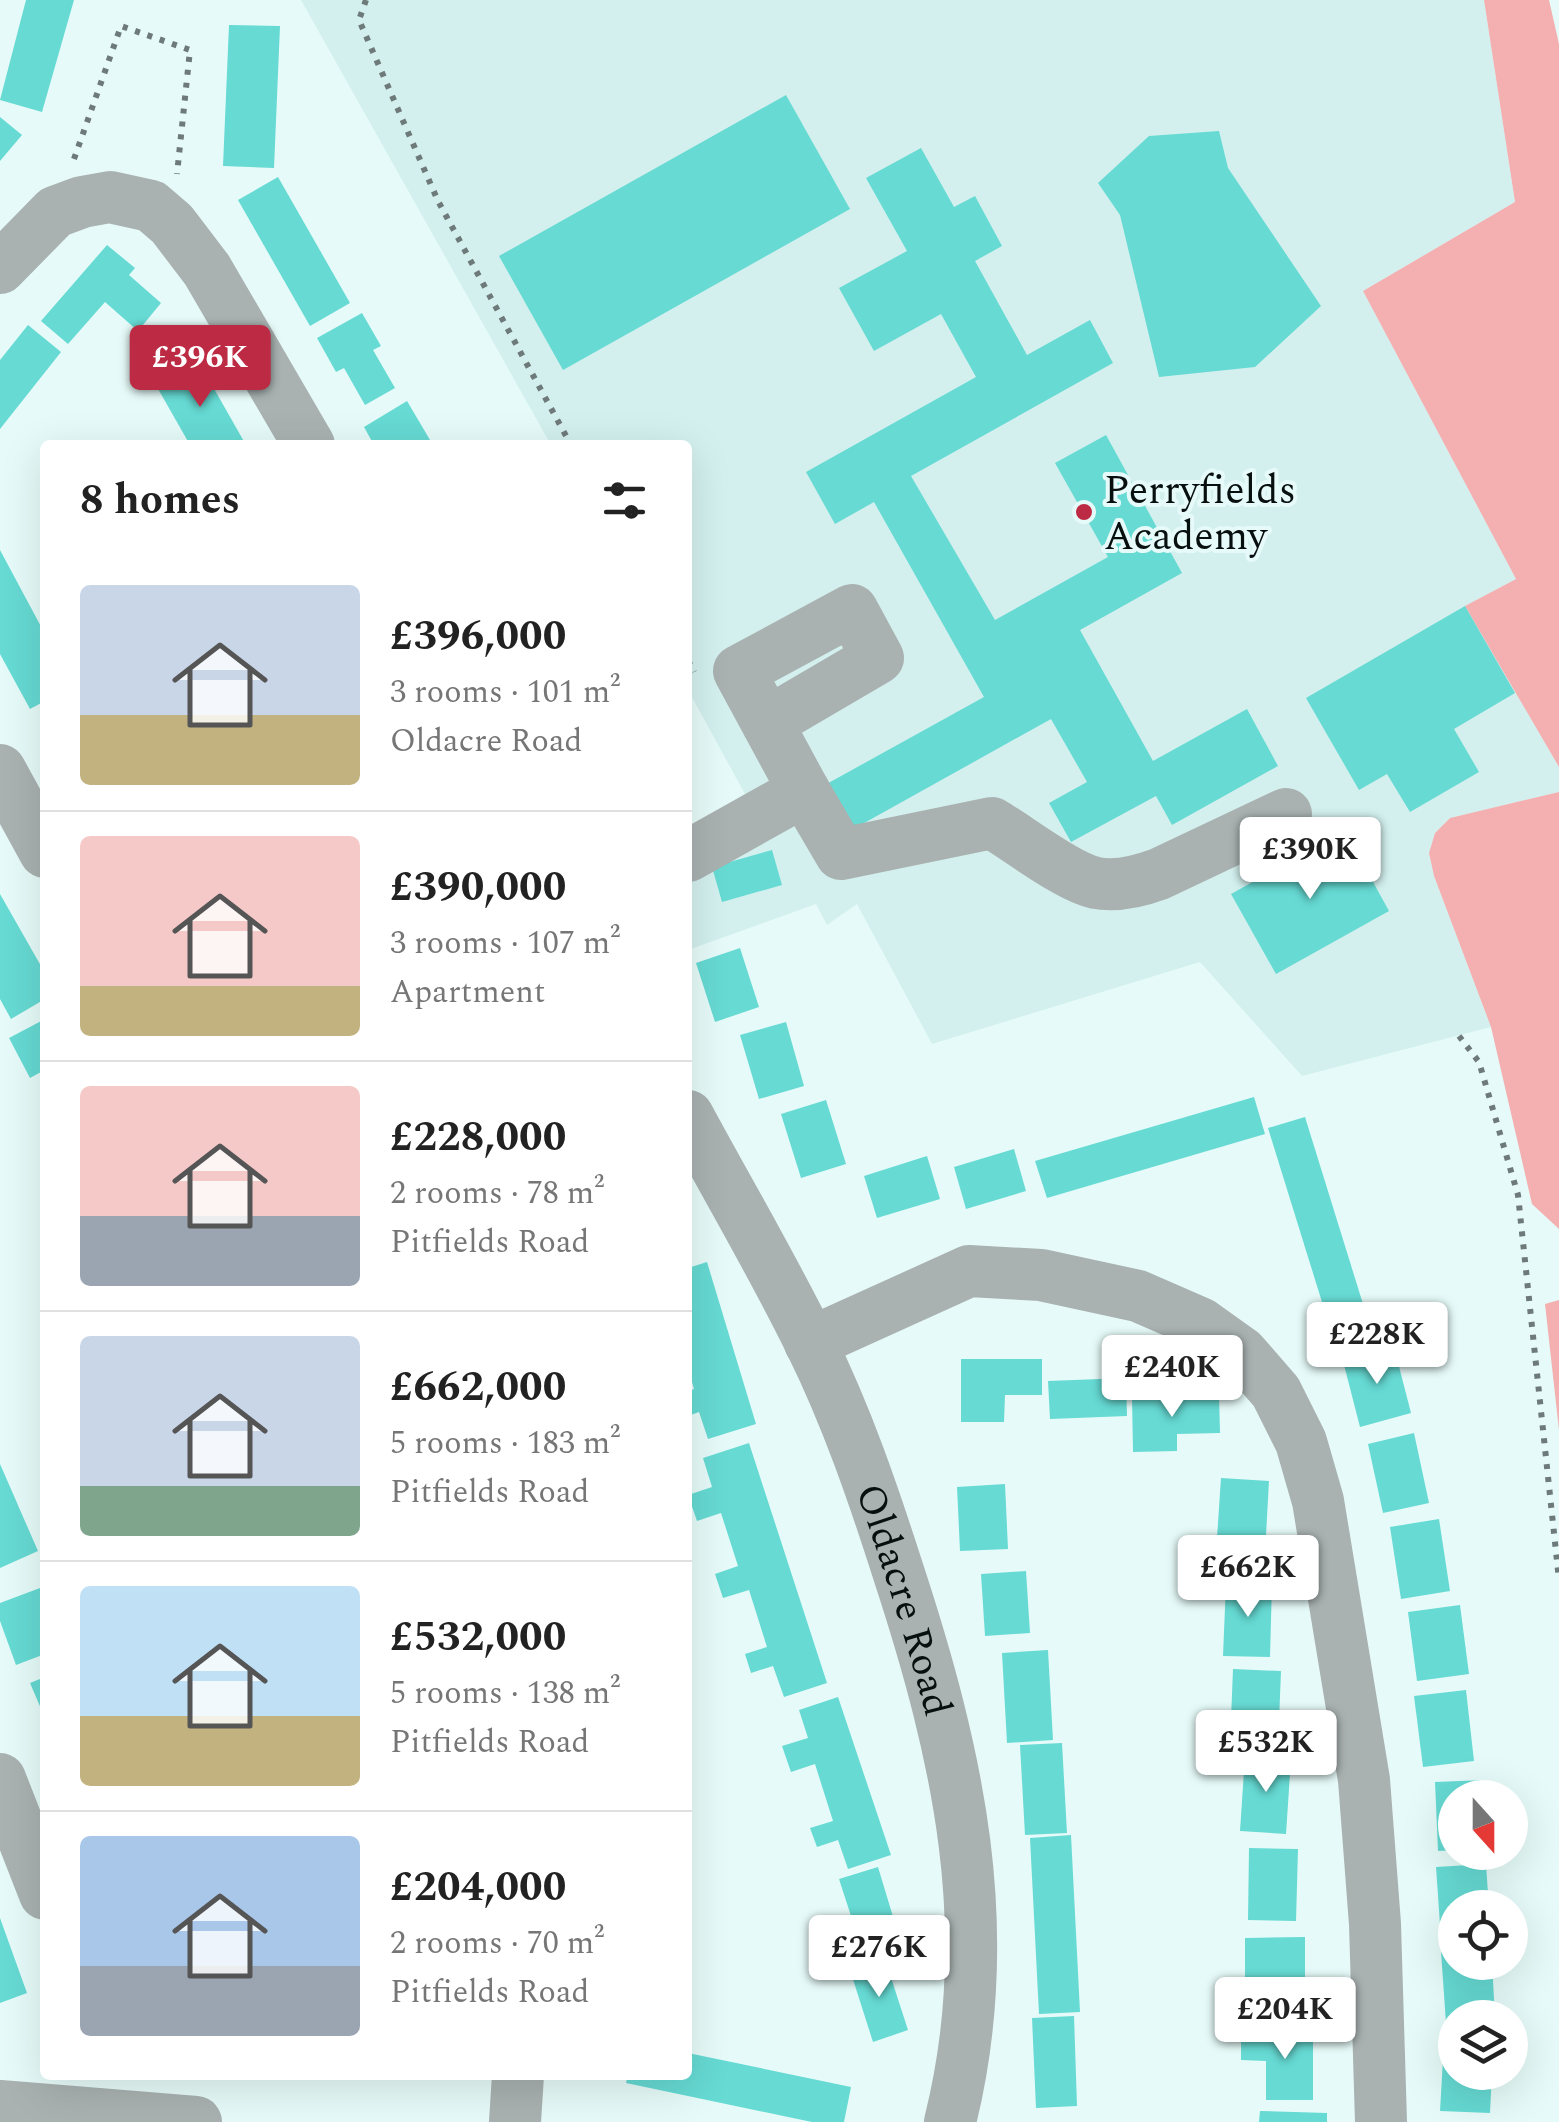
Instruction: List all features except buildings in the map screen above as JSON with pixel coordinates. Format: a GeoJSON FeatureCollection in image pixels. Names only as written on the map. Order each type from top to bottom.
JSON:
{"type":"FeatureCollection","features":[{"type":"Feature","properties":{"kind":"street"},"geometry":{"type":"LineString","coordinates":[[0,268],[55,212],[110,197],[151,206],[172,224],[208,270],[306,440]]}},
{"type":"Feature","properties":{"kind":"street"},"geometry":{"type":"LineString","coordinates":[[767,723],[841,854],[992,823],[1082,878],[1107,884],[1138,882],[1286,814]]}},
{"type":"Feature","properties":{"kind":"street"},"geometry":{"type":"LineString","coordinates":[[0,770],[40,843]]}},
{"type":"Feature","properties":{"kind":"street"},"geometry":{"type":"LineString","coordinates":[[692,854],[804,791]]}},
{"type":"Feature","properties":{"kind":"street","name":"Oldacre Road"},"geometry":{"type":"LineString","coordinates":[[692,1123],[810,1342],[859,1452],[934,1686],[957,1786],[970,1882],[973,1985],[964,2068],[950,2122]]}},
{"type":"Feature","properties":{"kind":"street"},"geometry":{"type":"LineString","coordinates":[[810,1342],[969,1272],[1041,1276],[1138,1296],[1200,1323],[1242,1352],[1276,1392],[1301,1442],[1318,1502],[1364,1780],[1375,1924],[1381,2122]]}},
{"type":"Feature","properties":{"kind":"street"},"geometry":{"type":"LineString","coordinates":[[0,1779],[40,1881]]}},
{"type":"Feature","properties":{"kind":"street"},"geometry":{"type":"LineString","coordinates":[[515,2122],[518,2080]]}},
{"type":"Feature","properties":{"kind":"street"},"geometry":{"type":"LineString","coordinates":[[0,2106],[96,2094],[196,2122]]}},
{"type":"Feature","properties":{"kind":"path"},"geometry":{"type":"LineString","coordinates":[[366,0],[359,20],[438,201],[567,440]]}},
{"type":"Feature","properties":{"kind":"path"},"geometry":{"type":"LineString","coordinates":[[55,212],[121,26],[190,50],[172,224]]}},
{"type":"Feature","properties":{"kind":"path"},"geometry":{"type":"LineString","coordinates":[[1459,1036],[1479,1062],[1518,1195],[1559,1580]]}},
{"type":"Feature","properties":{"kind":"shaded area","name":"Perryfields Academy"},"geometry":{"type":"Polygon","coordinates":[[[301,0],[1484,0],[1515,202],[1363,291],[1516,579],[1465,606],[1559,767],[1559,792],[1450,818],[1435,833],[1429,853],[1434,876],[1491,1027],[1302,1076],[1200,962],[932,1044],[857,904],[827,925],[816,904],[692,949],[692,827],[745,794],[692,697],[692,440],[548,440],[301,0]]]}},
{"type":"Feature","properties":{"kind":"shaded area"},"geometry":{"type":"Polygon","coordinates":[[[1484,0],[1549,0],[1559,44],[1559,767],[1465,606],[1516,579],[1363,291],[1515,202],[1484,0]]]}},
{"type":"Feature","properties":{"kind":"shaded area"},"geometry":{"type":"Polygon","coordinates":[[[1559,792],[1559,1229],[1532,1204],[1491,1027],[1434,876],[1429,853],[1435,833],[1450,818],[1559,792]]]}},
{"type":"Feature","properties":{"kind":"shaded area"},"geometry":{"type":"Polygon","coordinates":[[[1559,1300],[1559,1430],[1545,1304],[1559,1300]]]}},
{"type":"Feature","properties":{"kind":"place","name":"Perryfields Academy"},"geometry":{"type":"Point","coordinates":[1084,512]}}]}
